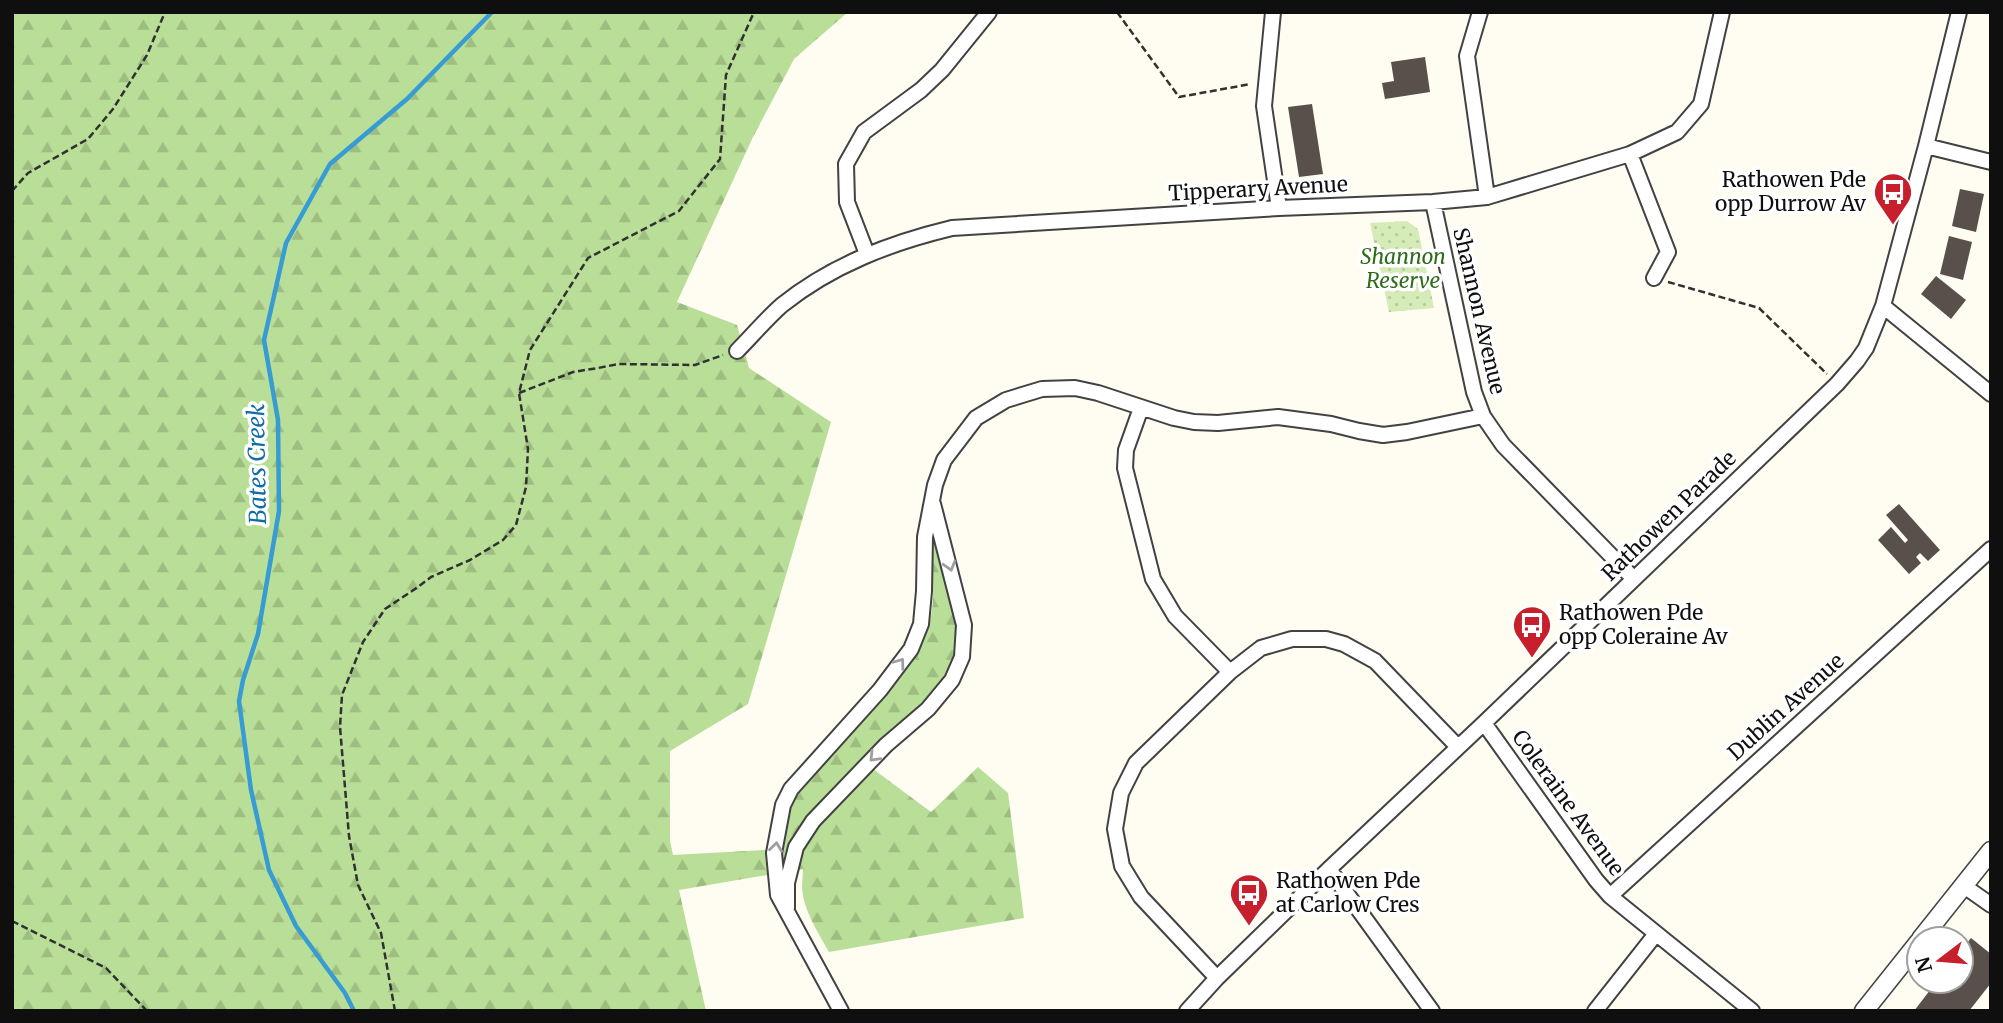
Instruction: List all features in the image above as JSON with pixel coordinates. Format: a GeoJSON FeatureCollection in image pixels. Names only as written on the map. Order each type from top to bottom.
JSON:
{"type":"FeatureCollection","features":[{"type":"Feature","properties":{"kind":"street"},"geometry":{"type":"LineString","coordinates":[[867,254],[847,202],[846,164],[864,132],[928,84],[989,12]]}},
{"type":"Feature","properties":{"kind":"street"},"geometry":{"type":"LineString","coordinates":[[1273,12],[1264,106],[1279,208]]}},
{"type":"Feature","properties":{"kind":"street"},"geometry":{"type":"LineString","coordinates":[[1480,12],[1467,56],[1487,197]]}},
{"type":"Feature","properties":{"kind":"street","name":"Tipperary Avenue"},"geometry":{"type":"LineString","coordinates":[[737,351],[781,306],[816,281],[867,254],[910,238],[952,228],[1487,197],[1630,154],[1677,132],[1701,104],[1722,12]]}},
{"type":"Feature","properties":{"kind":"street","name":"Rathowen Parade"},"geometry":{"type":"LineString","coordinates":[[1187,1011],[1217,978],[1329,869],[1837,384],[1857,361],[1866,348],[1883,306],[1959,12]]}},
{"type":"Feature","properties":{"kind":"street"},"geometry":{"type":"LineString","coordinates":[[1926,146],[1991,163]]}},
{"type":"Feature","properties":{"kind":"street"},"geometry":{"type":"LineString","coordinates":[[1630,154],[1668,252],[1654,278]]}},
{"type":"Feature","properties":{"kind":"street","name":"Shannon Avenue"},"geometry":{"type":"LineString","coordinates":[[1433,202],[1474,392],[1483,416],[1503,445],[1633,579]]}},
{"type":"Feature","properties":{"kind":"street"},"geometry":{"type":"LineString","coordinates":[[1883,306],[1991,394]]}},
{"type":"Feature","properties":{"kind":"street"},"geometry":{"type":"LineString","coordinates":[[841,1011],[778,895],[774,853],[783,805],[791,789],[880,690],[911,649],[921,624],[925,537],[934,485],[944,460],[976,418],[1006,400],[1042,389],[1075,388],[1194,422],[1218,423],[1278,417],[1383,435],[1483,416]]}},
{"type":"Feature","properties":{"kind":"street"},"geometry":{"type":"LineString","coordinates":[[1141,408],[1126,450],[1125,468],[1153,579],[1175,616],[1230,673]]}},
{"type":"Feature","properties":{"kind":"street"},"geometry":{"type":"LineString","coordinates":[[787,913],[787,883],[796,847],[813,821],[886,745],[928,709],[952,680],[962,657],[964,625],[932,500]]}},
{"type":"Feature","properties":{"kind":"street","name":"Dublin Avenue"},"geometry":{"type":"LineString","coordinates":[[1610,896],[1991,549]]}},
{"type":"Feature","properties":{"kind":"street"},"geometry":{"type":"LineString","coordinates":[[1217,978],[1141,897],[1122,866],[1115,829],[1121,793],[1136,763],[1230,673],[1261,648],[1292,639],[1326,639],[1345,644],[1375,661],[1458,747]]}},
{"type":"Feature","properties":{"kind":"street","name":"Coleraine Avenue"},"geometry":{"type":"LineString","coordinates":[[1484,723],[1595,880],[1656,935],[1752,1011]]}},
{"type":"Feature","properties":{"kind":"street"},"geometry":{"type":"LineString","coordinates":[[1932,925],[1991,852]]}},
{"type":"Feature","properties":{"kind":"street"},"geometry":{"type":"LineString","coordinates":[[1329,869],[1432,1011]]}},
{"type":"Feature","properties":{"kind":"street"},"geometry":{"type":"LineString","coordinates":[[1964,886],[1991,905]]}},
{"type":"Feature","properties":{"kind":"street"},"geometry":{"type":"LineString","coordinates":[[1595,1011],[1656,935]]}},
{"type":"Feature","properties":{"kind":"street"},"geometry":{"type":"LineString","coordinates":[[1864,1011],[1905,959]]}},
{"type":"Feature","properties":{"kind":"path"},"geometry":{"type":"LineString","coordinates":[[12,191],[28,173],[88,139],[113,109],[147,55],[166,12]]}},
{"type":"Feature","properties":{"kind":"path"},"geometry":{"type":"LineString","coordinates":[[395,1011],[381,933],[358,885],[349,836],[340,727],[342,695],[352,665],[385,608],[431,577],[470,560],[503,540],[516,525],[526,487],[528,449],[519,393],[530,350],[588,258],[679,211],[720,159],[726,75],[754,12]]}},
{"type":"Feature","properties":{"kind":"path"},"geometry":{"type":"LineString","coordinates":[[1117,12],[1179,97],[1265,81]]}},
{"type":"Feature","properties":{"kind":"path"},"geometry":{"type":"LineString","coordinates":[[1654,278],[1759,308],[1837,384]]}},
{"type":"Feature","properties":{"kind":"path"},"geometry":{"type":"LineString","coordinates":[[519,393],[573,372],[618,364],[695,365],[737,351]]}},
{"type":"Feature","properties":{"kind":"path"},"geometry":{"type":"LineString","coordinates":[[12,921],[106,968],[147,1011]]}},
{"type":"Feature","properties":{"kind":"green space"},"geometry":{"type":"Polygon","coordinates":[[[12,12],[848,12],[794,59],[753,137],[677,302],[737,325],[749,368],[831,422],[748,704],[670,751],[670,841],[673,855],[780,849],[789,808],[798,793],[890,691],[920,646],[931,614],[932,544],[936,543],[955,612],[957,652],[952,666],[930,695],[861,760],[931,812],[978,767],[1008,793],[1024,918],[829,952],[805,904],[803,869],[679,890],[706,1011],[12,1011],[12,12]]]}},
{"type":"Feature","properties":{"kind":"green space","name":"Shannon Reserve"},"geometry":{"type":"Polygon","coordinates":[[[1407,221],[1418,229],[1434,308],[1389,312],[1370,223],[1407,221]]]}},
{"type":"Feature","properties":{"kind":"building"},"geometry":{"type":"Polygon","coordinates":[[[1425,57],[1430,92],[1385,99],[1382,83],[1394,81],[1391,62],[1425,57]]]}},
{"type":"Feature","properties":{"kind":"building"},"geometry":{"type":"Polygon","coordinates":[[[1312,104],[1323,174],[1299,177],[1288,107],[1312,104]]]}},
{"type":"Feature","properties":{"kind":"building"},"geometry":{"type":"Polygon","coordinates":[[[1960,189],[1984,194],[1976,232],[1952,226],[1960,189]]]}},
{"type":"Feature","properties":{"kind":"building"},"geometry":{"type":"Polygon","coordinates":[[[1949,236],[1972,242],[1963,280],[1940,274],[1949,236]]]}},
{"type":"Feature","properties":{"kind":"building"},"geometry":{"type":"Polygon","coordinates":[[[1936,276],[1966,300],[1951,319],[1921,294],[1936,276]]]}},
{"type":"Feature","properties":{"kind":"building"},"geometry":{"type":"Polygon","coordinates":[[[1899,504],[1940,550],[1928,561],[1920,553],[1916,557],[1921,563],[1909,574],[1878,540],[1891,527],[1905,543],[1908,540],[1886,515],[1899,504]]]}},
{"type":"Feature","properties":{"kind":"building"},"geometry":{"type":"Polygon","coordinates":[[[1975,941],[1991,954],[1991,983],[1969,1011],[1914,1011],[1926,995],[1975,995],[1975,941]]]}},
{"type":"Feature","properties":{"kind":"waterway","name":"Bates Creek"},"geometry":{"type":"LineString","coordinates":[[354,1011],[345,993],[296,926],[269,870],[251,790],[239,701],[258,634],[279,511],[278,420],[264,340],[286,243],[330,164],[407,99],[492,12]]}},
{"type":"Feature","properties":{"kind":"place","name":"Rathowen Pde opp Durrow Av"},"geometry":{"type":"Point","coordinates":[1893,226]}},
{"type":"Feature","properties":{"kind":"place","name":"Rathowen Pde opp Coleraine Av"},"geometry":{"type":"Point","coordinates":[1532,659]}},
{"type":"Feature","properties":{"kind":"place","name":"Rathowen Pde at Carlow Cres"},"geometry":{"type":"Point","coordinates":[1249,927]}}]}
